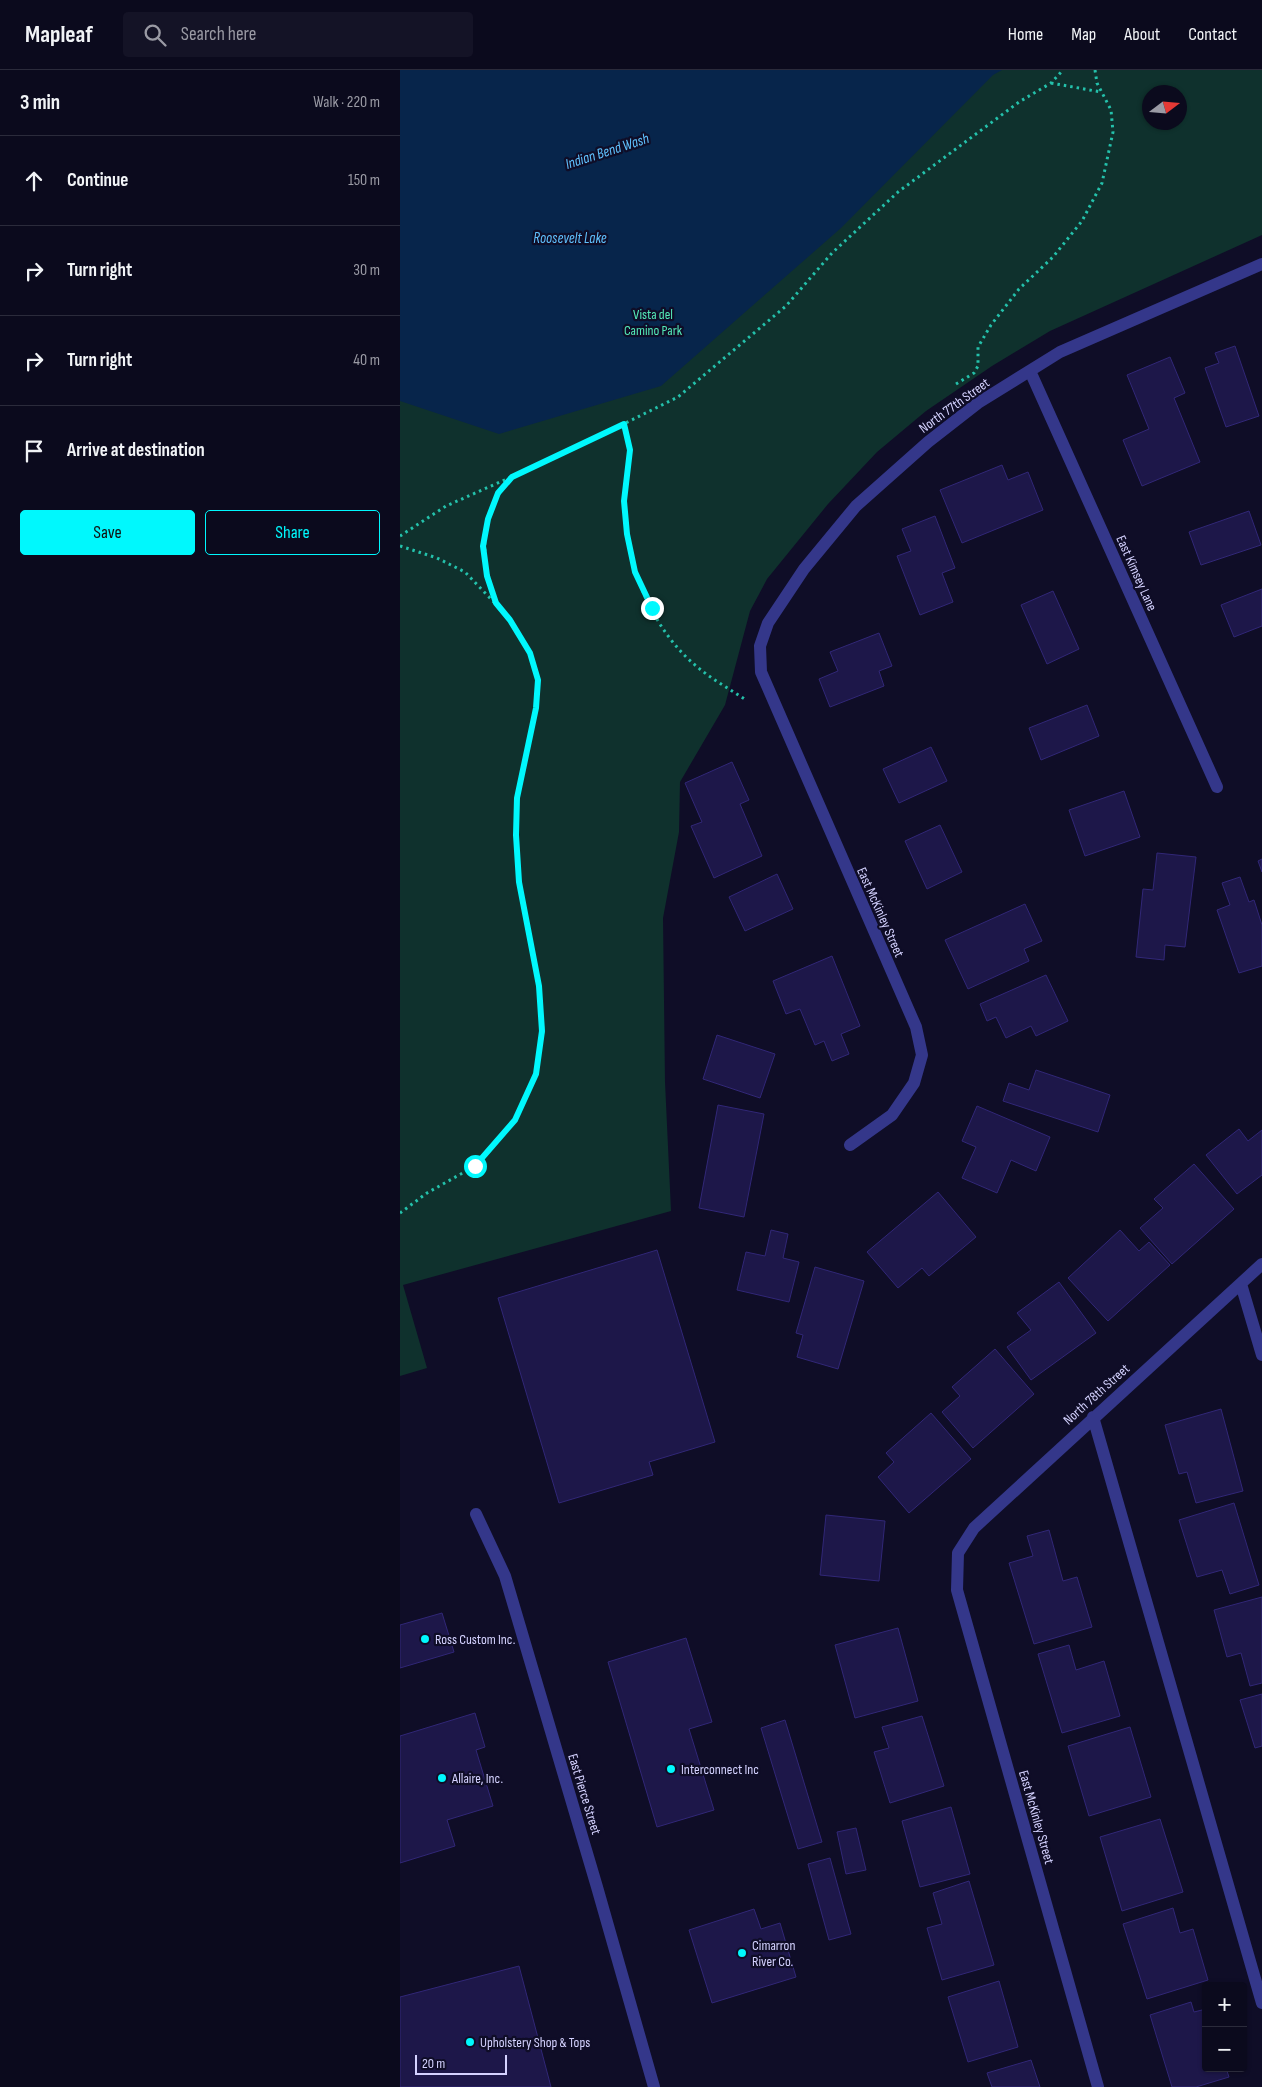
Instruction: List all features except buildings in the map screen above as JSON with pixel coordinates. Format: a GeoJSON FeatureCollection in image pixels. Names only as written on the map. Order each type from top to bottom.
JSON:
{"type":"FeatureCollection","features":[{"type":"Feature","properties":{"kind":"street","name":"North 77th Street"},"geometry":{"type":"LineString","coordinates":[[761,672],[760,646],[768,623],[804,569],[856,506],[942,431],[978,403],[1060,352],[1262,264]]}},
{"type":"Feature","properties":{"kind":"street","name":"East Kimsey Lane"},"geometry":{"type":"LineString","coordinates":[[1030,371],[1217,787]]}},
{"type":"Feature","properties":{"kind":"street","name":"East McKinley Street"},"geometry":{"type":"LineString","coordinates":[[761,672],[916,1027],[922,1055],[914,1083],[892,1115],[850,1145]]}},
{"type":"Feature","properties":{"kind":"street","name":"North 78th Street"},"geometry":{"type":"LineString","coordinates":[[958,1553],[974,1528],[1262,1264]]}},
{"type":"Feature","properties":{"kind":"street"},"geometry":{"type":"LineString","coordinates":[[1241,1284],[1262,1355]]}},
{"type":"Feature","properties":{"kind":"street"},"geometry":{"type":"LineString","coordinates":[[1093,1417],[1262,2003]]}},
{"type":"Feature","properties":{"kind":"street","name":"East Pierce Street"},"geometry":{"type":"LineString","coordinates":[[476,1514],[505,1576],[654,2087]]}},
{"type":"Feature","properties":{"kind":"street","name":"East McKinley Street"},"geometry":{"type":"LineString","coordinates":[[958,1553],[957,1590],[1098,2087]]}},
{"type":"Feature","properties":{"kind":"path"},"geometry":{"type":"LineString","coordinates":[[400,536],[446,506],[512,477],[678,397],[786,306],[832,253],[898,192],[1019,102],[1050,83],[1063,70]]}},
{"type":"Feature","properties":{"kind":"path"},"geometry":{"type":"LineString","coordinates":[[956,384],[974,373],[978,366],[978,347],[991,325],[1019,289],[1053,257],[1082,221],[1102,183],[1113,132],[1111,110],[1097,83],[1095,70]]}},
{"type":"Feature","properties":{"kind":"path"},"geometry":{"type":"LineString","coordinates":[[1050,83],[1101,92]]}},
{"type":"Feature","properties":{"kind":"path"},"geometry":{"type":"LineString","coordinates":[[624,424],[630,450],[624,501],[627,534],[635,572],[668,637],[700,670],[746,700]]}},
{"type":"Feature","properties":{"kind":"path"},"geometry":{"type":"LineString","coordinates":[[496,603],[487,576],[483,546],[488,519],[498,493],[512,477]]}},
{"type":"Feature","properties":{"kind":"path"},"geometry":{"type":"LineString","coordinates":[[400,546],[437,558],[465,572],[510,620],[530,653],[538,680],[536,708],[517,798],[516,835],[519,882],[539,986],[542,1031],[536,1074],[515,1120],[475,1166],[427,1193],[400,1213]]}},
{"type":"Feature","properties":{"kind":"green space","name":"Vista del Camino Park"},"geometry":{"type":"Polygon","coordinates":[[[400,70],[1262,70],[1262,235],[1050,331],[992,366],[926,411],[877,452],[828,504],[767,579],[750,611],[725,705],[680,782],[679,832],[663,918],[665,1082],[671,1211],[403,1285],[427,1368],[400,1376],[400,70]]]}},
{"type":"Feature","properties":{"kind":"water","name":"Roosevelt Lake"},"geometry":{"type":"Polygon","coordinates":[[[400,70],[1002,70],[993,75],[841,228],[661,386],[499,434],[400,401],[400,70]]]}},
{"type":"Feature","properties":{"kind":"place","name":"Ross Custom Inc."},"geometry":{"type":"Point","coordinates":[425,1639]}},
{"type":"Feature","properties":{"kind":"place","name":"Interconnect Inc"},"geometry":{"type":"Point","coordinates":[671,1769]}},
{"type":"Feature","properties":{"kind":"place","name":"Allaire, Inc."},"geometry":{"type":"Point","coordinates":[442,1778]}},
{"type":"Feature","properties":{"kind":"place","name":"Cimarron River Co."},"geometry":{"type":"Point","coordinates":[742,1953]}},
{"type":"Feature","properties":{"kind":"place","name":"Upholstery Shop & Tops"},"geometry":{"type":"Point","coordinates":[470,2042]}},
{"type":"Feature","properties":{"kind":"route"},"geometry":{"type":"LineString","coordinates":[[475,1166],[498,1142],[515,1120],[536,1074],[542,1031],[539,986],[519,882],[516,835],[517,798],[536,708],[538,680],[530,653],[510,620],[496,603],[487,576],[483,546],[488,519],[498,493],[512,477],[624,424],[630,450],[624,501],[627,534],[635,572],[652,608]]}},
{"type":"Feature","properties":{"kind":"water label","name":"Indian Bend Wash"},"geometry":{"type":"Point","coordinates":[607,151]}}]}
